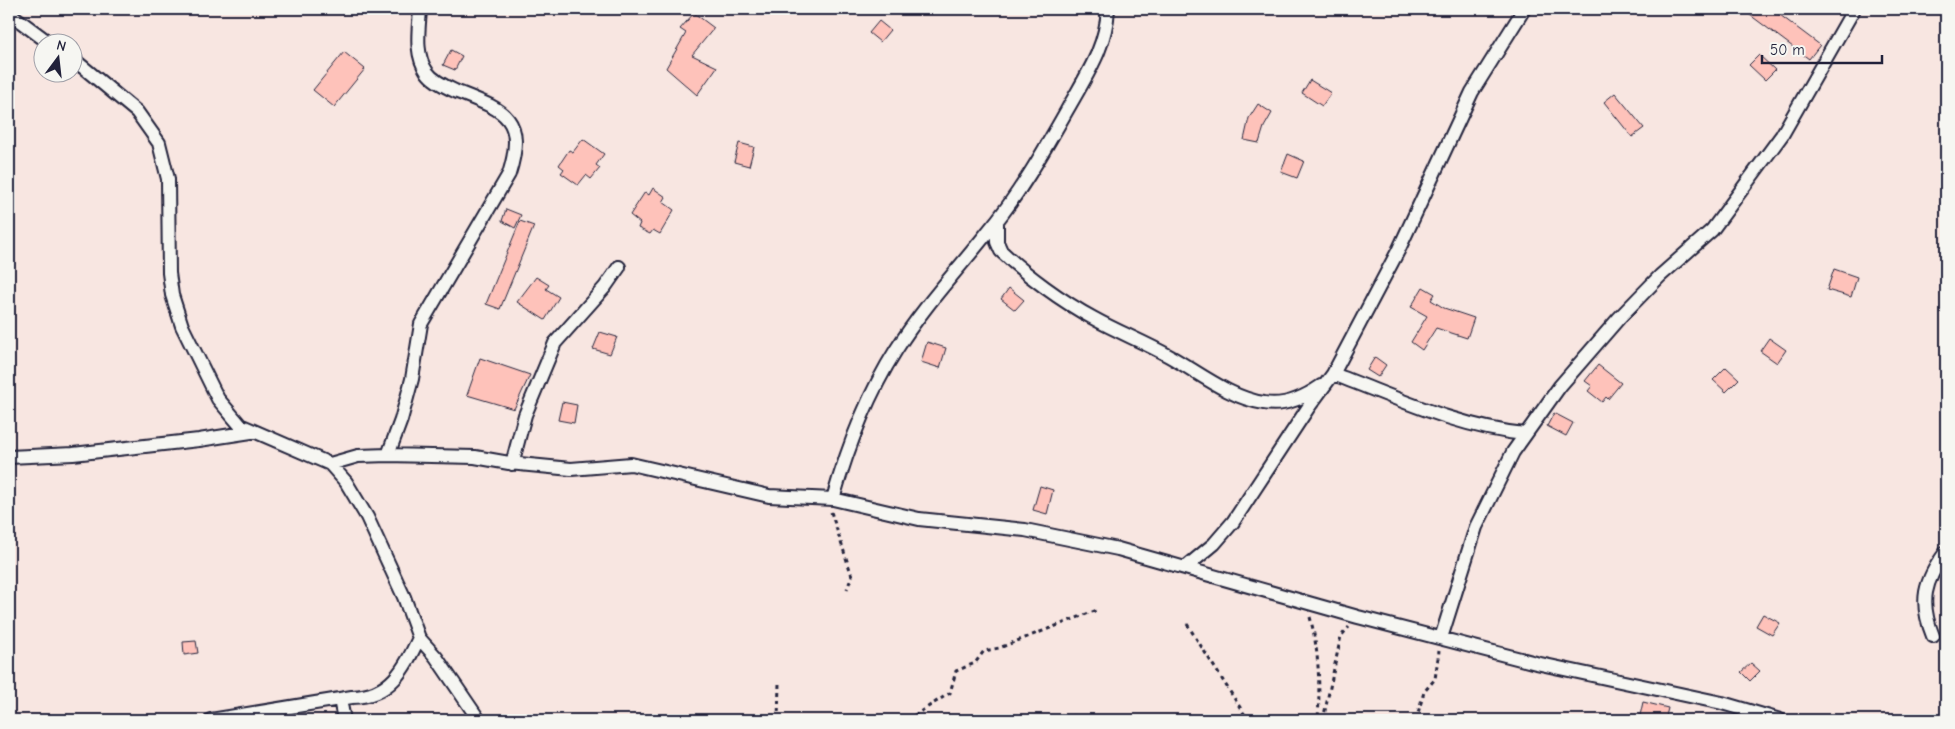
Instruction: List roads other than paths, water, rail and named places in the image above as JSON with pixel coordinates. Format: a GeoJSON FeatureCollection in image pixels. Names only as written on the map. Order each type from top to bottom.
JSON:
{"type":"FeatureCollection","features":[{"type":"Feature","properties":{"kind":"street"},"geometry":{"type":"LineString","coordinates":[[388,455],[401,420],[412,379],[421,324],[509,174],[515,156],[516,139],[510,121],[500,110],[449,88],[427,74],[419,53],[420,9]]}},
{"type":"Feature","properties":{"kind":"street"},"geometry":{"type":"LineString","coordinates":[[833,499],[846,454],[878,380],[925,307],[997,221],[1044,150],[1099,55],[1106,30],[1108,9]]}},
{"type":"Feature","properties":{"kind":"street"},"geometry":{"type":"LineString","coordinates":[[1185,568],[1214,544],[1233,522],[1330,379],[1398,250],[1472,92],[1524,9]]}},
{"type":"Feature","properties":{"kind":"street"},"geometry":{"type":"LineString","coordinates":[[1441,638],[1476,527],[1500,476],[1526,434],[1560,386],[1638,297],[1712,230],[1782,135],[1854,9]]}},
{"type":"Feature","properties":{"kind":"street"},"geometry":{"type":"LineString","coordinates":[[9,13],[35,32]]}},
{"type":"Feature","properties":{"kind":"street"},"geometry":{"type":"LineString","coordinates":[[82,66],[137,112],[158,143],[164,157],[168,179],[168,273],[177,314],[218,399],[240,425],[251,432],[330,464],[352,490]]}},
{"type":"Feature","properties":{"kind":"street"},"geometry":{"type":"LineString","coordinates":[[997,221],[997,242],[1001,251],[1051,289],[1092,318],[1169,355],[1232,391],[1264,403],[1283,403],[1311,393],[1330,379]]}},
{"type":"Feature","properties":{"kind":"street"},"geometry":{"type":"LineString","coordinates":[[512,464],[525,416],[555,343],[605,287],[619,267]]}},
{"type":"Feature","properties":{"kind":"street"},"geometry":{"type":"LineString","coordinates":[[1330,379],[1453,418],[1500,431],[1526,434]]}},
{"type":"Feature","properties":{"kind":"street"},"geometry":{"type":"LineString","coordinates":[[9,457],[73,454],[199,440],[251,432]]}},
{"type":"Feature","properties":{"kind":"street"},"geometry":{"type":"LineString","coordinates":[[330,464],[358,456],[388,455],[475,457],[512,464],[571,469],[631,464],[769,496],[833,499],[918,520],[1025,530],[1070,538],[1358,617],[1536,663],[1722,703],[1780,720]]}},
{"type":"Feature","properties":{"kind":"street"},"geometry":{"type":"LineString","coordinates":[[358,456],[346,466],[344,473],[404,597],[419,638],[436,657],[479,720]]}},
{"type":"Feature","properties":{"kind":"street"},"geometry":{"type":"LineString","coordinates":[[1933,636],[1924,610],[1924,599],[1928,581],[1946,552]]}},
{"type":"Feature","properties":{"kind":"street"},"geometry":{"type":"LineString","coordinates":[[211,720],[340,699],[368,697],[395,679],[404,667],[419,638]]}},
{"type":"Feature","properties":{"kind":"street"},"geometry":{"type":"LineString","coordinates":[[340,699],[344,720]]}}]}
